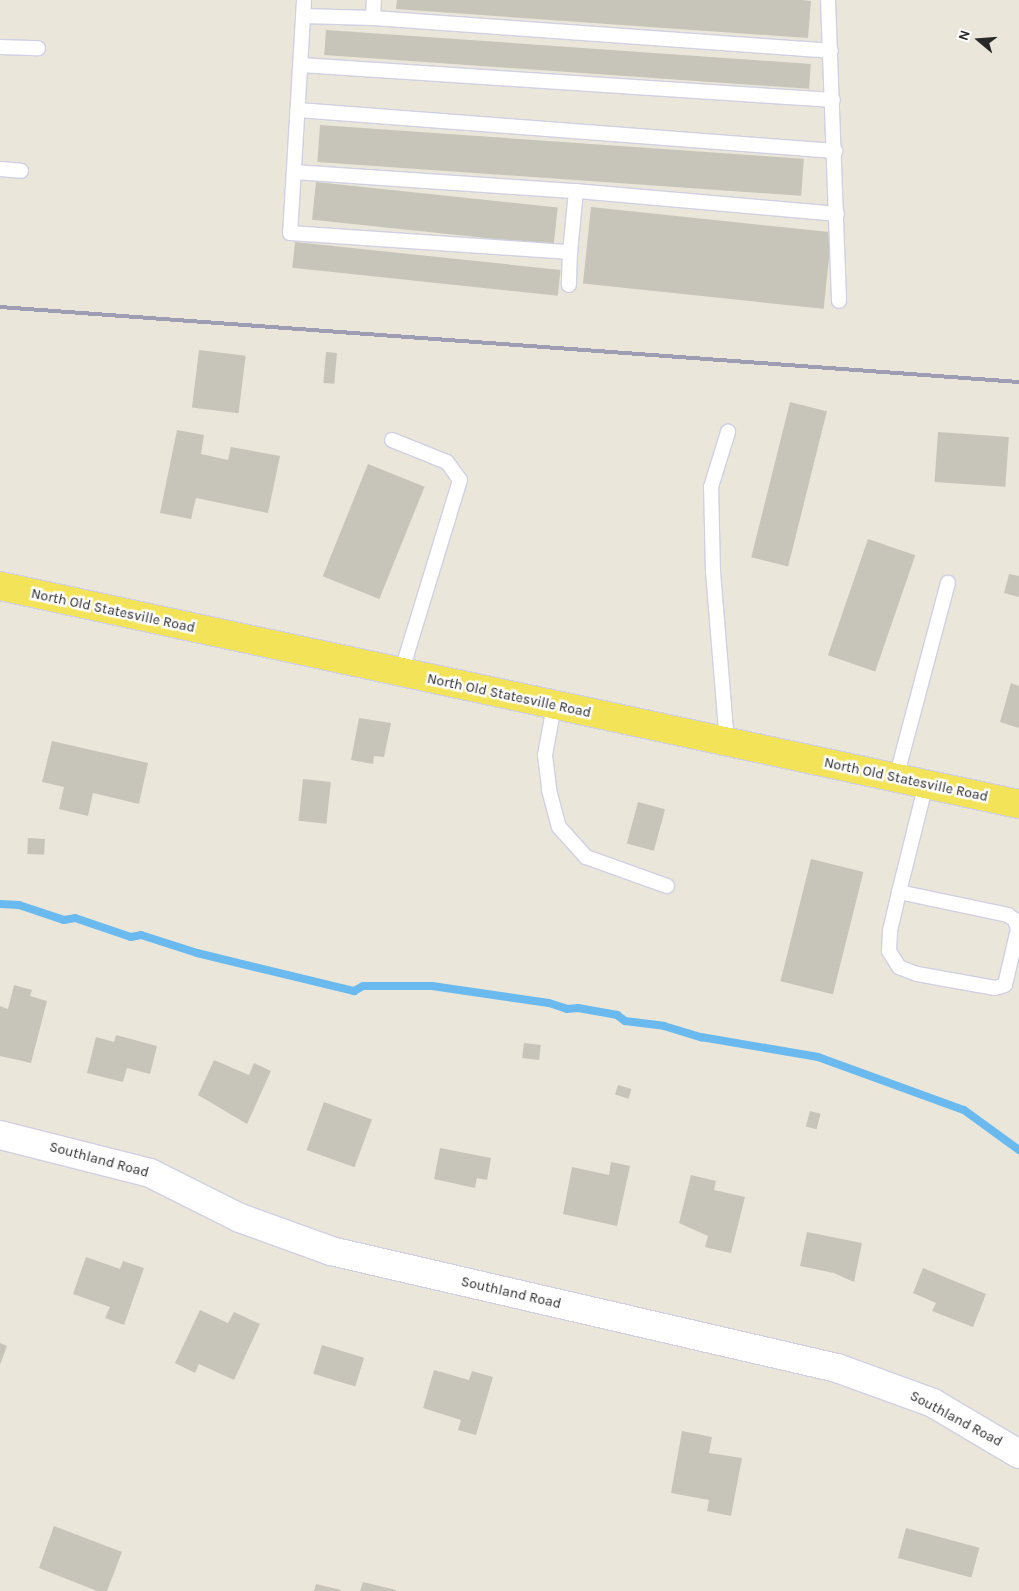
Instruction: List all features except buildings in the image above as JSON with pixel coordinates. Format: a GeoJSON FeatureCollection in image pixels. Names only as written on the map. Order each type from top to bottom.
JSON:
{"type":"FeatureCollection","features":[{"type":"Feature","properties":{"kind":"main road","name":"North Old Statesville Road"},"geometry":{"type":"LineString","coordinates":[[0,586],[1019,804]]}},
{"type":"Feature","properties":{"kind":"street","name":"Southland Road"},"geometry":{"type":"LineString","coordinates":[[0,1135],[150,1173],[240,1218],[331,1252],[838,1368],[933,1403],[1019,1454]]}},
{"type":"Feature","properties":{"kind":"lane"},"geometry":{"type":"LineString","coordinates":[[304,0],[290,233],[570,252]]}},
{"type":"Feature","properties":{"kind":"lane"},"geometry":{"type":"LineString","coordinates":[[373,18],[374,0]]}},
{"type":"Feature","properties":{"kind":"lane"},"geometry":{"type":"LineString","coordinates":[[828,0],[839,301]]}},
{"type":"Feature","properties":{"kind":"lane"},"geometry":{"type":"LineString","coordinates":[[304,16],[373,18],[831,51]]}},
{"type":"Feature","properties":{"kind":"lane"},"geometry":{"type":"LineString","coordinates":[[0,46],[38,48]]}},
{"type":"Feature","properties":{"kind":"lane"},"geometry":{"type":"LineString","coordinates":[[301,65],[833,100]]}},
{"type":"Feature","properties":{"kind":"lane"},"geometry":{"type":"LineString","coordinates":[[298,110],[835,151]]}},
{"type":"Feature","properties":{"kind":"lane"},"geometry":{"type":"LineString","coordinates":[[0,170],[21,171]]}},
{"type":"Feature","properties":{"kind":"lane"},"geometry":{"type":"LineString","coordinates":[[294,172],[576,191],[837,214]]}},
{"type":"Feature","properties":{"kind":"lane"},"geometry":{"type":"LineString","coordinates":[[569,285],[576,191]]}},
{"type":"Feature","properties":{"kind":"lane"},"geometry":{"type":"LineString","coordinates":[[727,742],[713,572],[711,487],[728,432]]}},
{"type":"Feature","properties":{"kind":"lane"},"geometry":{"type":"LineString","coordinates":[[392,440],[447,462],[460,480],[401,673]]}},
{"type":"Feature","properties":{"kind":"lane"},"geometry":{"type":"LineString","coordinates":[[896,778],[948,583]]}},
{"type":"Feature","properties":{"kind":"lane"},"geometry":{"type":"LineString","coordinates":[[554,706],[545,755],[549,790],[559,826],[586,857],[667,886]]}},
{"type":"Feature","properties":{"kind":"lane"},"geometry":{"type":"LineString","coordinates":[[899,892],[1008,915],[1015,920],[1018,929],[1005,985],[995,988],[917,974],[899,967],[890,951],[899,892],[926,784]]}},
{"type":"Feature","properties":{"kind":"waterway"},"geometry":{"type":"LineString","coordinates":[[0,904],[19,905],[64,920],[75,918],[131,937],[141,935],[197,953],[354,991],[363,986],[432,986],[549,1003],[567,1009],[578,1008],[617,1015],[625,1021],[664,1026],[701,1037],[818,1057],[964,1110],[1019,1150]]}},
{"type":"Feature","properties":{"kind":"railway"},"geometry":{"type":"LineString","coordinates":[[0,307],[1019,382]]}}]}
